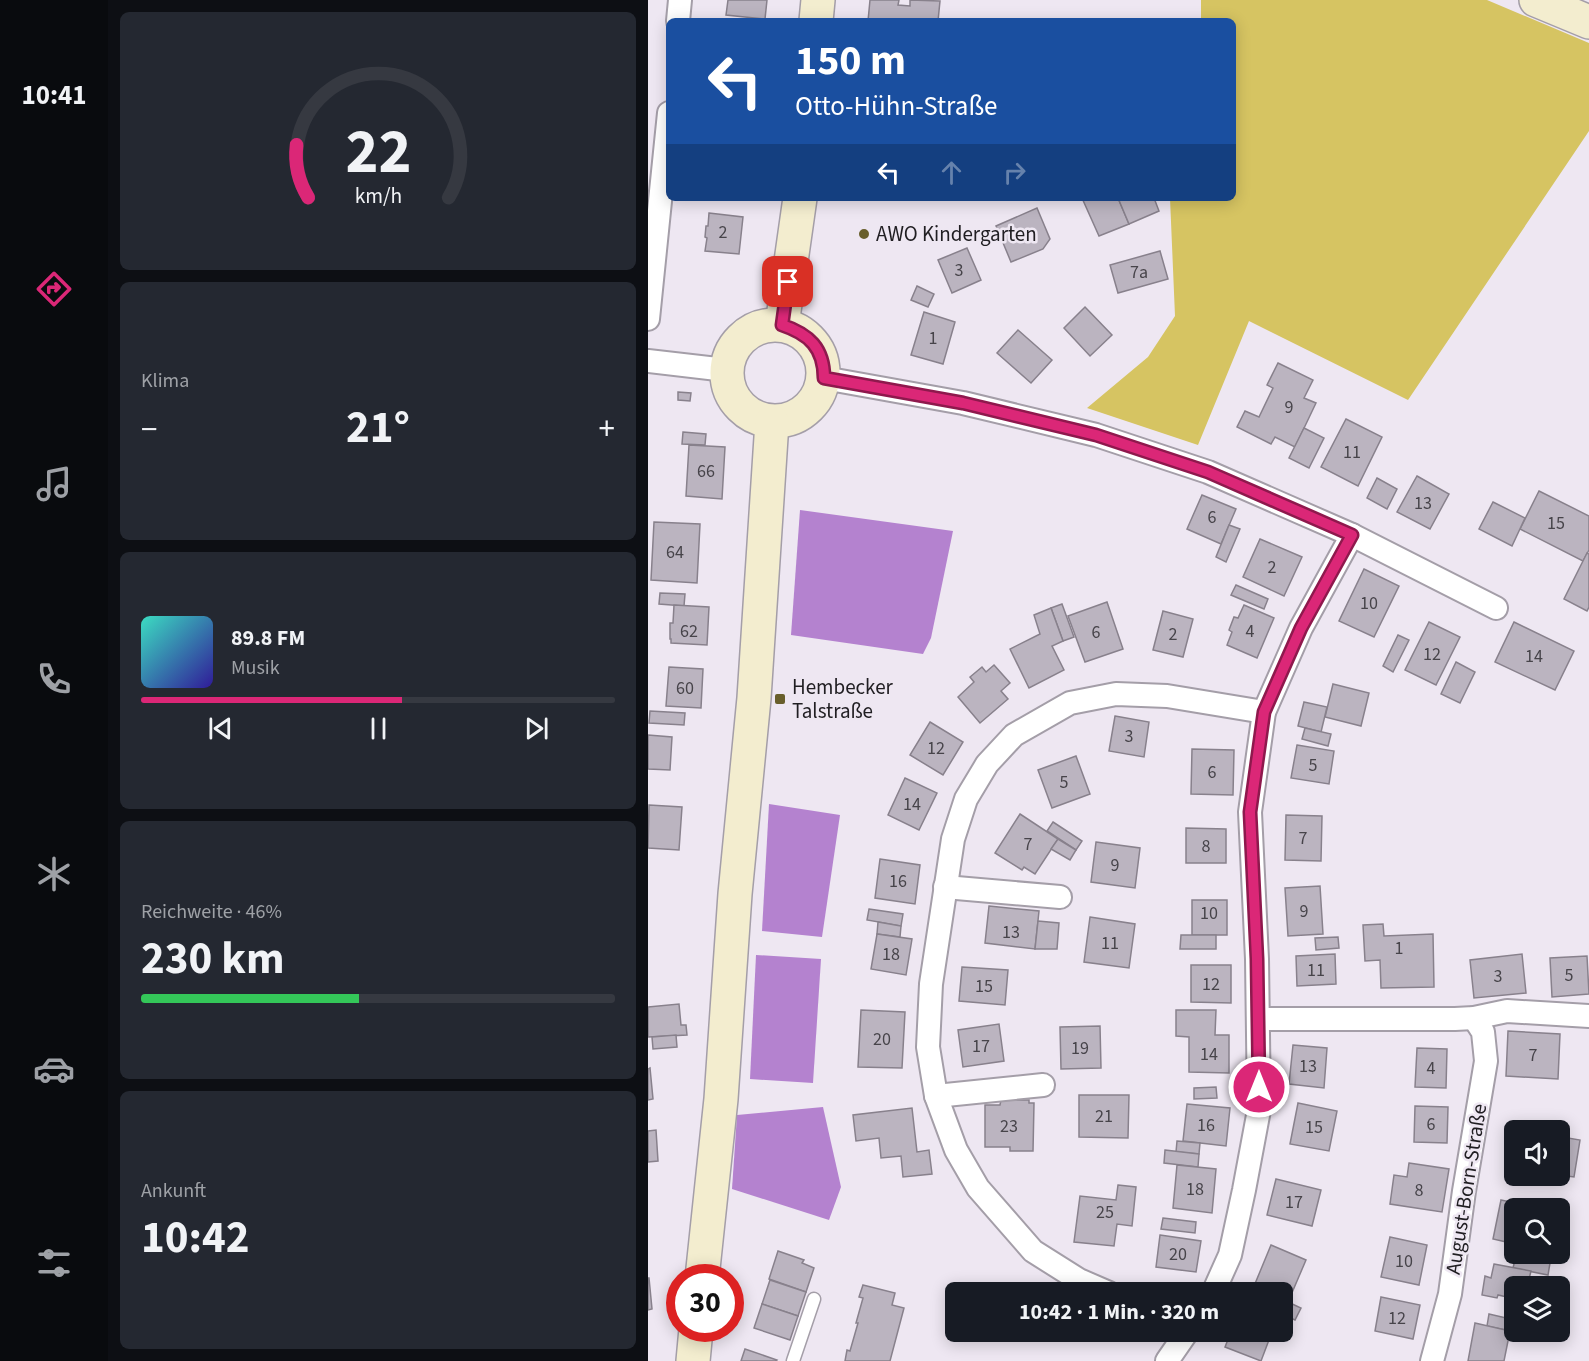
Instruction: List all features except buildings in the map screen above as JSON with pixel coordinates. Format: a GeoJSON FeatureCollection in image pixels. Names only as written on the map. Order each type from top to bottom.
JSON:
{"type":"FeatureCollection","features":[{"type":"Feature","properties":{"kind":"street"},"geometry":{"type":"LineString","coordinates":[[678,18],[680,0]]}},
{"type":"Feature","properties":{"kind":"street"},"geometry":{"type":"LineString","coordinates":[[816,18],[818,0]]}},
{"type":"Feature","properties":{"kind":"street"},"geometry":{"type":"LineString","coordinates":[[1536,0],[1589,22]]}},
{"type":"Feature","properties":{"kind":"street"},"geometry":{"type":"LineString","coordinates":[[648,319],[666,142]]}},
{"type":"Feature","properties":{"kind":"street"},"geometry":{"type":"LineString","coordinates":[[782,325],[800,201]]}},
{"type":"Feature","properties":{"kind":"street"},"geometry":{"type":"LineString","coordinates":[[766,325],[782,325],[797,330],[811,340],[820,354],[824,378],[815,401],[803,413],[789,420],[772,422],[755,418],[741,408],[731,395],[726,370],[730,354],[738,341],[751,331],[766,325]]}},
{"type":"Feature","properties":{"kind":"street"},"geometry":{"type":"LineString","coordinates":[[648,361],[726,370]]}},
{"type":"Feature","properties":{"kind":"street"},"geometry":{"type":"LineString","coordinates":[[824,378],[963,403],[1096,435],[1208,472],[1352,535],[1496,608]]}},
{"type":"Feature","properties":{"kind":"street"},"geometry":{"type":"LineString","coordinates":[[703,1264],[721,1099],[735,894],[754,698],[772,422]]}},
{"type":"Feature","properties":{"kind":"street"},"geometry":{"type":"LineString","coordinates":[[1218,1282],[1230,1255],[1259,1110],[1259,1019],[1250,812],[1264,712],[1301,628],[1352,535]]}},
{"type":"Feature","properties":{"kind":"street"},"geometry":{"type":"LineString","coordinates":[[1084,1282],[1033,1251],[978,1188],[956,1150],[936,1096],[928,1047],[931,984],[953,839],[966,799],[987,764],[1014,735],[1070,703],[1126,694],[1167,696],[1264,712]]}},
{"type":"Feature","properties":{"kind":"street"},"geometry":{"type":"LineString","coordinates":[[945,887],[1060,897]]}},
{"type":"Feature","properties":{"kind":"street"},"geometry":{"type":"LineString","coordinates":[[1259,1019],[1474,1018],[1507,1011],[1589,1016]]}},
{"type":"Feature","properties":{"kind":"street","name":"August-Born-Straße"},"geometry":{"type":"LineString","coordinates":[[1432,1361],[1450,1294],[1464,1191],[1486,1061],[1483,1032],[1474,1018]]}},
{"type":"Feature","properties":{"kind":"street"},"geometry":{"type":"LineString","coordinates":[[936,1096],[1043,1085]]}},
{"type":"Feature","properties":{"kind":"street"},"geometry":{"type":"LineString","coordinates":[[693,1361],[695,1342]]}},
{"type":"Feature","properties":{"kind":"street"},"geometry":{"type":"LineString","coordinates":[[1167,1361],[1178,1342]]}},
{"type":"Feature","properties":{"kind":"lane"},"geometry":{"type":"LineString","coordinates":[[793,1361],[814,1299]]}},
{"type":"Feature","properties":{"kind":"shaded area"},"geometry":{"type":"Polygon","coordinates":[[[1201,0],[1487,0],[1589,43],[1589,131],[1408,400],[1249,321],[1198,445],[1087,408],[1148,357],[1175,316],[1170,201],[1236,201],[1236,18],[1201,18],[1201,0]]]}},
{"type":"Feature","properties":{"kind":"shaded area"},"geometry":{"type":"Polygon","coordinates":[[[800,510],[953,531],[931,638],[923,654],[791,635],[800,510]]]}},
{"type":"Feature","properties":{"kind":"shaded area"},"geometry":{"type":"Polygon","coordinates":[[[769,804],[840,815],[822,937],[762,931],[769,804]]]}},
{"type":"Feature","properties":{"kind":"shaded area"},"geometry":{"type":"Polygon","coordinates":[[[756,955],[821,959],[813,1083],[750,1079],[756,955]]]}},
{"type":"Feature","properties":{"kind":"shaded area"},"geometry":{"type":"Polygon","coordinates":[[[823,1107],[841,1187],[829,1220],[732,1189],[737,1115],[823,1107]]]}},
{"type":"Feature","properties":{"kind":"place","name":"AWO Kindergarten"},"geometry":{"type":"Point","coordinates":[864,234]}},
{"type":"Feature","properties":{"kind":"place","name":"Hembecker Talstraße"},"geometry":{"type":"Point","coordinates":[780,699]}},
{"type":"Feature","properties":{"kind":"route"},"geometry":{"type":"LineString","coordinates":[[788,282],[782,325],[797,330],[811,340],[820,354],[824,378],[963,403],[1096,435],[1208,472],[1352,535],[1301,628],[1264,712],[1250,812],[1259,1019],[1259,1087]]}}]}
